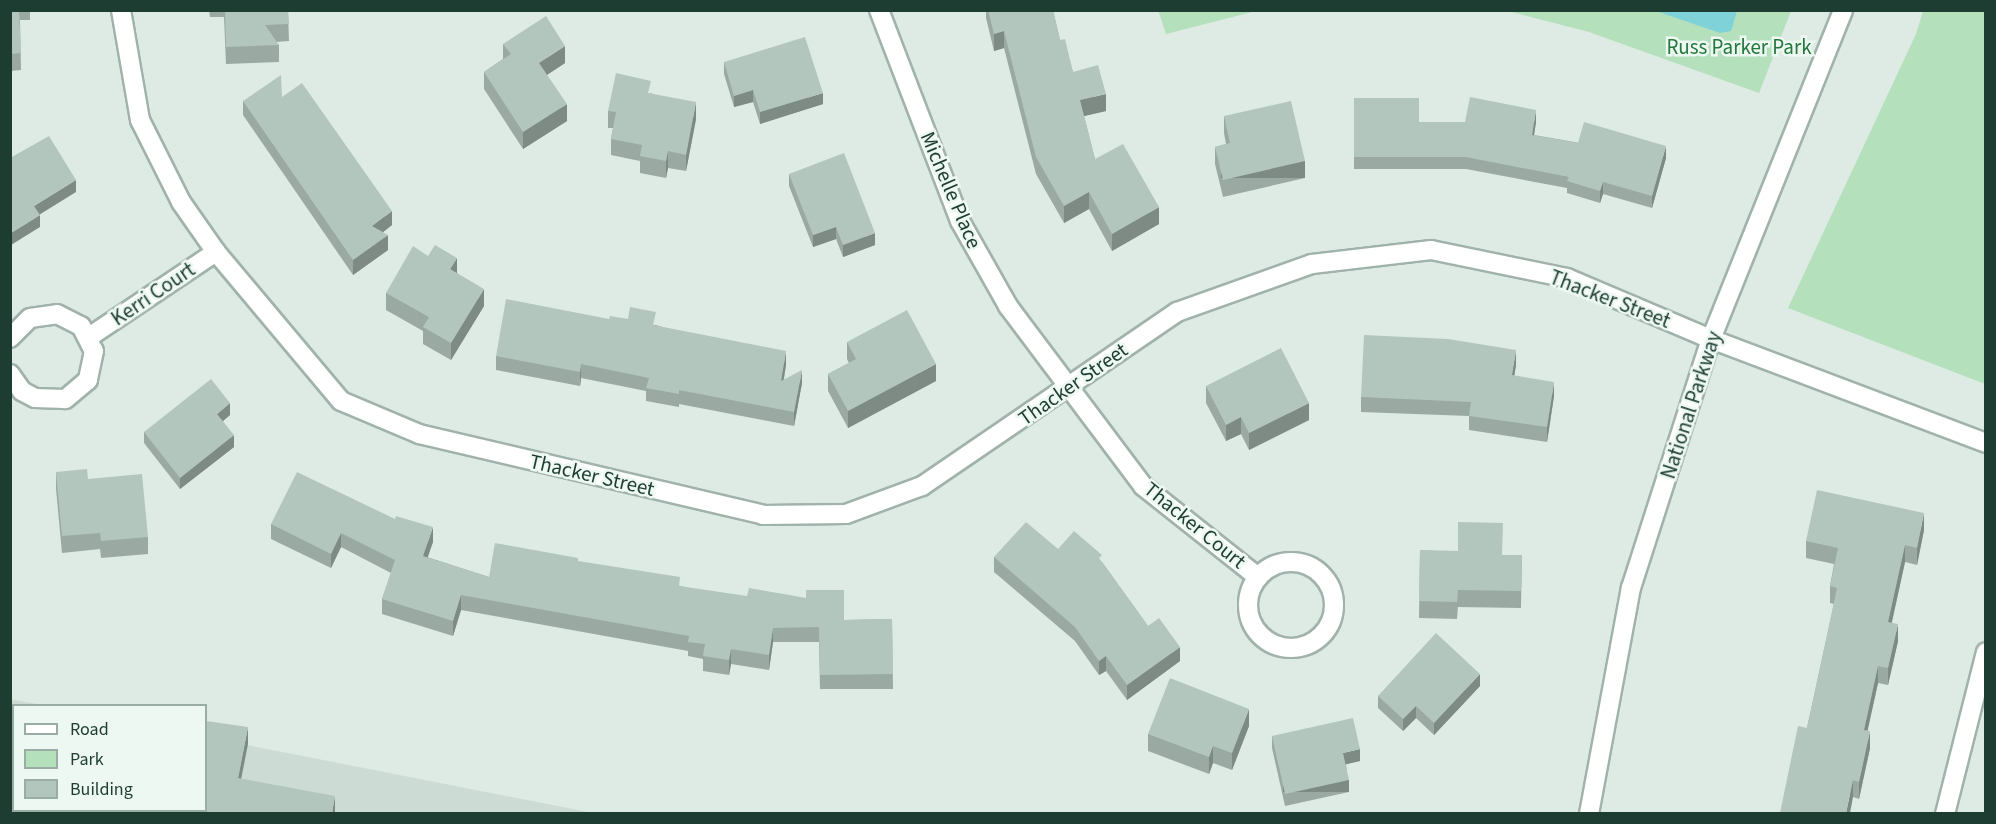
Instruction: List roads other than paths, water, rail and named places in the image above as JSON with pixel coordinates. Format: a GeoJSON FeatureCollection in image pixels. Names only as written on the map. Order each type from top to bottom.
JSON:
{"type":"FeatureCollection","features":[{"type":"Feature","properties":{"kind":"street","name":"Thacker Street"},"geometry":{"type":"LineString","coordinates":[[121,10],[140,120],[181,202],[216,252],[341,401],[419,434],[763,515],[846,514],[922,486],[1177,312],[1312,264],[1431,250],[1567,278],[1711,339],[1986,442]]}},
{"type":"Feature","properties":{"kind":"street","name":"Michelle Place"},"geometry":{"type":"LineString","coordinates":[[879,10],[960,221],[1008,306],[1067,386]]}},
{"type":"Feature","properties":{"kind":"street","name":"National Parkway"},"geometry":{"type":"LineString","coordinates":[[1589,813],[1631,588],[1711,339],[1843,10]]}},
{"type":"Feature","properties":{"kind":"street","name":"Kerri Court"},"geometry":{"type":"LineString","coordinates":[[89,337],[216,252]]}},
{"type":"Feature","properties":{"kind":"street","name":"Kerri Court"},"geometry":{"type":"LineString","coordinates":[[10,338],[30,318],[57,314],[81,326],[89,337],[94,366],[78,392],[65,399],[35,398],[22,391],[10,374]]}},
{"type":"Feature","properties":{"kind":"street","name":"Thacker Court"},"geometry":{"type":"LineString","coordinates":[[1067,386],[1143,486],[1258,577]]}},
{"type":"Feature","properties":{"kind":"street","name":"Thacker Court"},"geometry":{"type":"LineString","coordinates":[[1283,562],[1298,562],[1323,576],[1334,602],[1327,630],[1304,646],[1291,648],[1265,639],[1249,617],[1248,603],[1258,577],[1283,562]]}},
{"type":"Feature","properties":{"kind":"street"},"geometry":{"type":"LineString","coordinates":[[1945,813],[1986,652]]}},
{"type":"Feature","properties":{"kind":"water"},"geometry":{"type":"Polygon","coordinates":[[[1656,11],[1737,11],[1731,31],[1720,33],[1656,11]]]}},
{"type":"Feature","properties":{"kind":"park label","name":"Russ Parker Park"},"geometry":{"type":"Point","coordinates":[1739,47]}}]}
